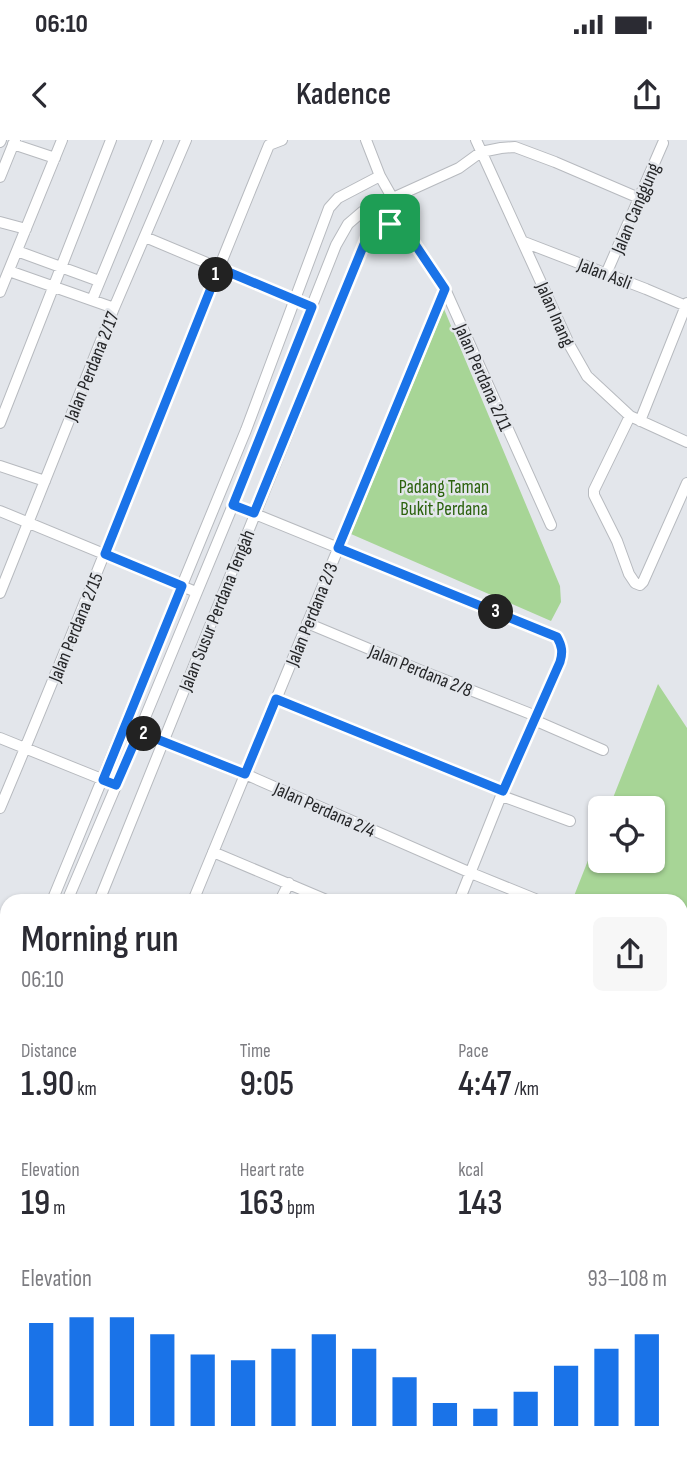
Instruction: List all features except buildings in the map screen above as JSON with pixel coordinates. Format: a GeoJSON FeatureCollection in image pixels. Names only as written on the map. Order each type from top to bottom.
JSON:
{"type":"FeatureCollection","features":[{"type":"Feature","properties":{"kind":"street"},"geometry":{"type":"LineString","coordinates":[[0,292],[62,140]]}},
{"type":"Feature","properties":{"kind":"street"},"geometry":{"type":"LineString","coordinates":[[0,423],[111,140]]}},
{"type":"Feature","properties":{"kind":"street"},"geometry":{"type":"LineString","coordinates":[[92,300],[158,140]]}},
{"type":"Feature","properties":{"kind":"street","name":"Jalan Perdana 2/17"},"geometry":{"type":"LineString","coordinates":[[0,593],[114,308],[186,140]]}},
{"type":"Feature","properties":{"kind":"street"},"geometry":{"type":"LineString","coordinates":[[259,140],[270,145],[282,140]]}},
{"type":"Feature","properties":{"kind":"street"},"geometry":{"type":"LineString","coordinates":[[366,140],[380,176],[396,197],[400,222]]}},
{"type":"Feature","properties":{"kind":"street","name":"Jalan Inang"},"geometry":{"type":"LineString","coordinates":[[476,140],[587,376],[629,416],[687,442]]}},
{"type":"Feature","properties":{"kind":"street"},"geometry":{"type":"LineString","coordinates":[[0,177],[14,142],[55,158]]}},
{"type":"Feature","properties":{"kind":"street","name":"Jalan Canggung"},"geometry":{"type":"LineString","coordinates":[[606,274],[663,143]]}},
{"type":"Feature","properties":{"kind":"street","name":"Jalan Perdana 2/15"},"geometry":{"type":"LineString","coordinates":[[0,808],[270,145]]}},
{"type":"Feature","properties":{"kind":"street"},"geometry":{"type":"LineString","coordinates":[[70,894],[233,505],[336,245],[348,224],[362,212],[459,168],[481,152],[501,148],[515,147],[639,198]]}},
{"type":"Feature","properties":{"kind":"street","name":"Jalan Susur Perdana Tengah"},"geometry":{"type":"LineString","coordinates":[[55,894],[246,430],[329,208],[338,198],[380,176]]}},
{"type":"Feature","properties":{"kind":"street"},"geometry":{"type":"LineString","coordinates":[[0,222],[26,229]]}},
{"type":"Feature","properties":{"kind":"street","name":"Jalan Susur Perdana Tengah"},"geometry":{"type":"LineString","coordinates":[[102,894],[367,237],[382,227],[400,222]]}},
{"type":"Feature","properties":{"kind":"street","name":"Jalan Perdana 2/11"},"geometry":{"type":"LineString","coordinates":[[400,222],[445,289],[551,524]]}},
{"type":"Feature","properties":{"kind":"street"},"geometry":{"type":"LineString","coordinates":[[145,237],[312,307]]}},
{"type":"Feature","properties":{"kind":"street","name":"Jalan Asli"},"geometry":{"type":"LineString","coordinates":[[524,242],[686,305]]}},
{"type":"Feature","properties":{"kind":"street"},"geometry":{"type":"LineString","coordinates":[[17,251],[99,281]]}},
{"type":"Feature","properties":{"kind":"street"},"geometry":{"type":"LineString","coordinates":[[9,271],[114,308]]}},
{"type":"Feature","properties":{"kind":"street","name":"Jalan Perdana 2/3"},"geometry":{"type":"LineString","coordinates":[[196,894],[445,289]]}},
{"type":"Feature","properties":{"kind":"street"},"geometry":{"type":"LineString","coordinates":[[640,421],[686,305]]}},
{"type":"Feature","properties":{"kind":"street"},"geometry":{"type":"LineString","coordinates":[[629,416],[594,495],[635,583],[640,585],[643,582],[687,483]]}},
{"type":"Feature","properties":{"kind":"street"},"geometry":{"type":"LineString","coordinates":[[0,466],[45,481]]}},
{"type":"Feature","properties":{"kind":"street"},"geometry":{"type":"LineString","coordinates":[[233,505],[557,637],[562,645],[560,662],[463,894]]}},
{"type":"Feature","properties":{"kind":"street"},"geometry":{"type":"LineString","coordinates":[[0,511],[196,592]]}},
{"type":"Feature","properties":{"kind":"street","name":"Jalan Perdana 2/8"},"geometry":{"type":"LineString","coordinates":[[307,623],[535,718],[603,750]]}},
{"type":"Feature","properties":{"kind":"street"},"geometry":{"type":"LineString","coordinates":[[276,699],[570,821]]}},
{"type":"Feature","properties":{"kind":"street","name":"Jalan Perdana 2/4"},"geometry":{"type":"LineString","coordinates":[[139,732],[245,774],[523,894]]}},
{"type":"Feature","properties":{"kind":"street"},"geometry":{"type":"LineString","coordinates":[[0,738],[116,785]]}},
{"type":"Feature","properties":{"kind":"street"},"geometry":{"type":"LineString","coordinates":[[213,852],[313,894]]}},
{"type":"Feature","properties":{"kind":"street"},"geometry":{"type":"LineString","coordinates":[[284,894],[289,883]]}},
{"type":"Feature","properties":{"kind":"green space","name":"Padang Taman Bukit Perdana"},"geometry":{"type":"Polygon","coordinates":[[[444,309],[560,586],[561,602],[551,621],[351,534],[444,309]]]}},
{"type":"Feature","properties":{"kind":"green space"},"geometry":{"type":"Polygon","coordinates":[[[658,684],[687,728],[687,894],[575,894],[588,860],[588,873],[665,873],[665,796],[614,796],[658,684]]]}},
{"type":"Feature","properties":{"kind":"route"},"geometry":{"type":"LineString","coordinates":[[400,222],[445,289],[338,548],[557,637],[562,645],[560,662],[503,791],[276,699],[245,774],[139,732],[116,785],[103,780],[182,586],[105,554],[219,268],[312,307],[233,505],[254,513],[367,237],[390,224],[400,222]]}}]}
